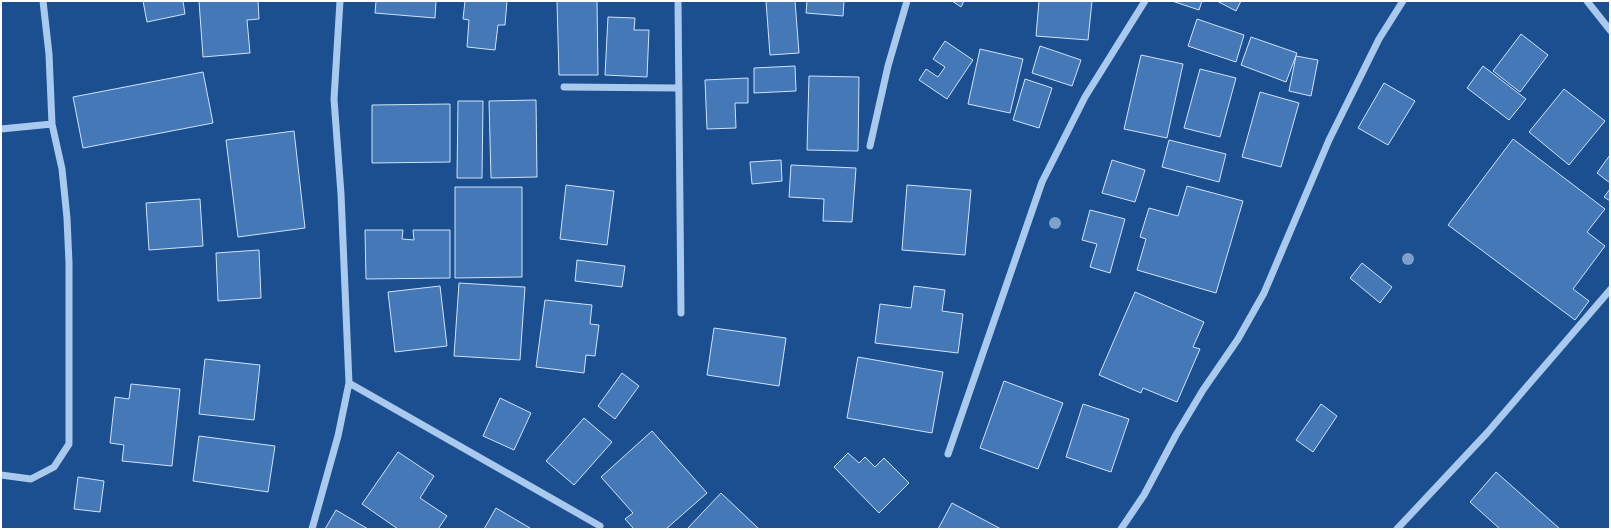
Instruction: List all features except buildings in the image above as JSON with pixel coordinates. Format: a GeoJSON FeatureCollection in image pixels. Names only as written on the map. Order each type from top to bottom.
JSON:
{"type":"FeatureCollection","features":[{"type":"Feature","properties":{"kind":"street"},"geometry":{"type":"LineString","coordinates":[[1,475],[31,479],[54,467],[68,444],[69,263],[67,218],[62,169],[52,124],[49,54],[43,1]]}},
{"type":"Feature","properties":{"kind":"street"},"geometry":{"type":"LineString","coordinates":[[312,529],[338,436],[349,383],[341,194],[334,99],[340,1]]}},
{"type":"Feature","properties":{"kind":"street"},"geometry":{"type":"LineString","coordinates":[[678,1],[681,313]]}},
{"type":"Feature","properties":{"kind":"street"},"geometry":{"type":"LineString","coordinates":[[870,146],[888,66],[907,1]]}},
{"type":"Feature","properties":{"kind":"street"},"geometry":{"type":"LineString","coordinates":[[948,454],[1042,182],[1085,97],[1145,1]]}},
{"type":"Feature","properties":{"kind":"street"},"geometry":{"type":"LineString","coordinates":[[1121,529],[1144,495],[1176,435],[1203,390],[1238,339],[1264,293],[1329,140],[1379,39],[1403,1]]}},
{"type":"Feature","properties":{"kind":"street"},"geometry":{"type":"LineString","coordinates":[[1587,1],[1610,30]]}},
{"type":"Feature","properties":{"kind":"street"},"geometry":{"type":"LineString","coordinates":[[564,87],[679,88]]}},
{"type":"Feature","properties":{"kind":"street"},"geometry":{"type":"LineString","coordinates":[[1,129],[52,124]]}},
{"type":"Feature","properties":{"kind":"street"},"geometry":{"type":"LineString","coordinates":[[1397,529],[1487,433],[1610,290]]}},
{"type":"Feature","properties":{"kind":"street"},"geometry":{"type":"LineString","coordinates":[[349,383],[600,526]]}}]}
